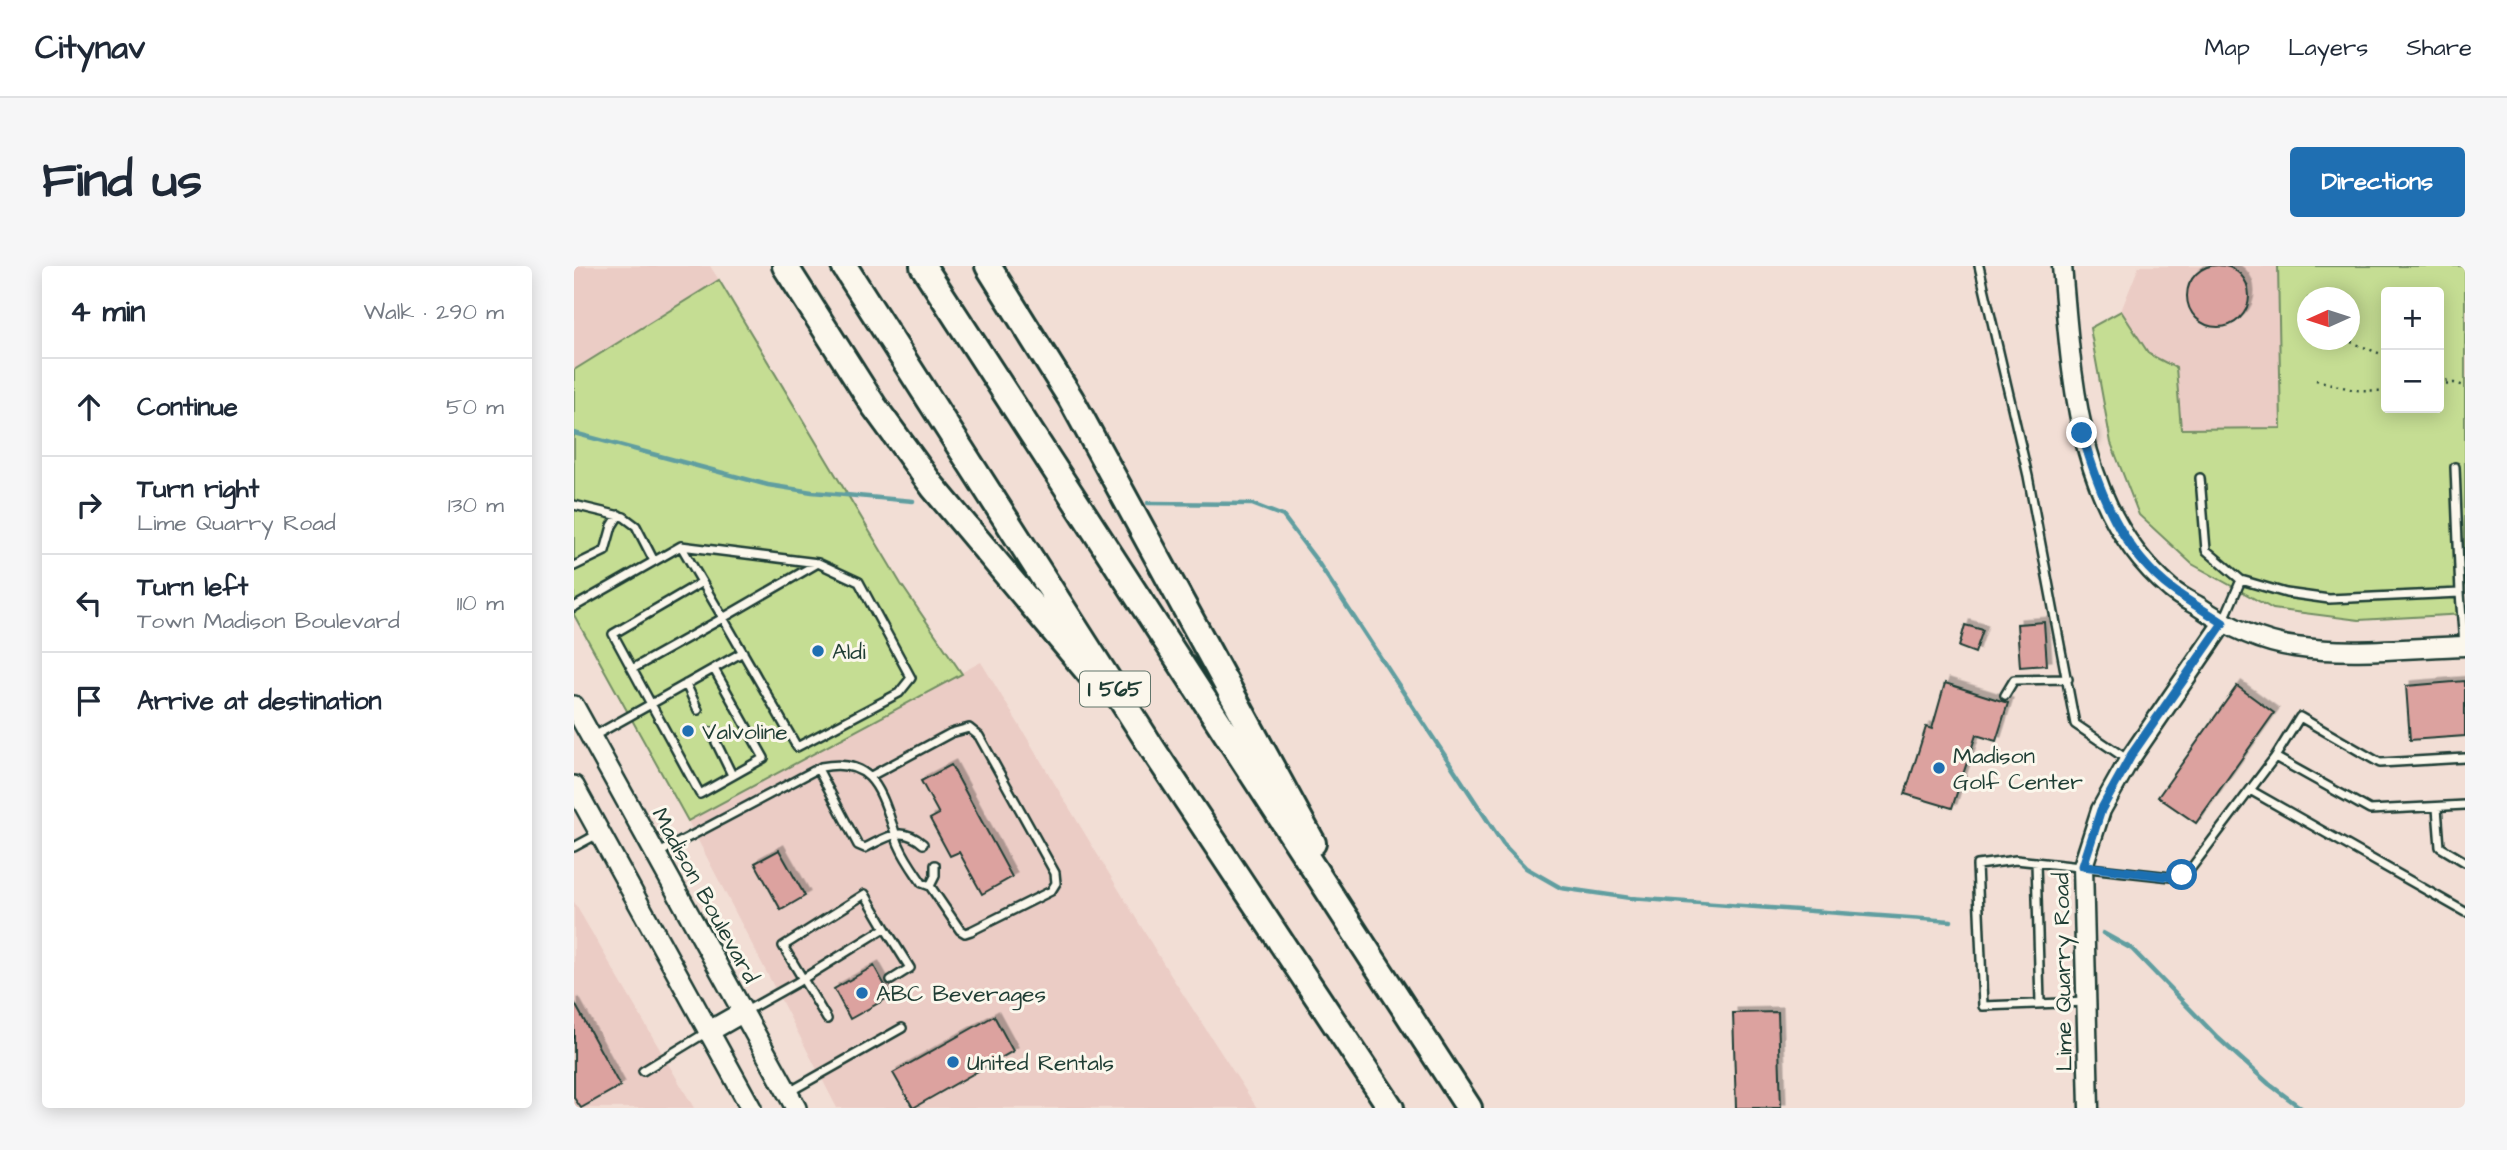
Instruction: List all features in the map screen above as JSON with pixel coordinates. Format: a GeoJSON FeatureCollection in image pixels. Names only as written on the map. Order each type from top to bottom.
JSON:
{"type":"FeatureCollection","features":[{"type":"Feature","properties":{"kind":"highway"},"geometry":{"type":"LineString","coordinates":[[785,266],[874,406],[933,487],[1154,751]]}},
{"type":"Feature","properties":{"kind":"highway","name":"I 565"},"geometry":{"type":"LineString","coordinates":[[844,266],[1154,751],[1391,1108]]}},
{"type":"Feature","properties":{"kind":"highway","name":"I 565"},"geometry":{"type":"LineString","coordinates":[[923,266],[1469,1108]]}},
{"type":"Feature","properties":{"kind":"highway"},"geometry":{"type":"LineString","coordinates":[[988,266],[1071,399],[1105,460],[1235,703],[1297,811],[1363,944]]}},
{"type":"Feature","properties":{"kind":"main road","name":"Madison Boulevard"},"geometry":{"type":"LineString","coordinates":[[574,706],[792,1100]]}},
{"type":"Feature","properties":{"kind":"main road"},"geometry":{"type":"LineString","coordinates":[[574,786],[751,1108]]}},
{"type":"Feature","properties":{"kind":"main road"},"geometry":{"type":"LineString","coordinates":[[708,1032],[743,1012]]}},
{"type":"Feature","properties":{"kind":"street"},"geometry":{"type":"LineString","coordinates":[[2062,266],[2068,337],[2082,433],[2096,481],[2120,531],[2142,561],[2172,590],[2223,623],[2291,646],[2324,650],[2465,646]]}},
{"type":"Feature","properties":{"kind":"street","name":"Lime Quarry Road"},"geometry":{"type":"LineString","coordinates":[[2089,1108],[2083,866],[2101,810],[2129,760],[2223,623]]}},
{"type":"Feature","properties":{"kind":"lane"},"geometry":{"type":"LineString","coordinates":[[1979,266],[2028,476],[2075,724],[2129,760]]}},
{"type":"Feature","properties":{"kind":"lane"},"geometry":{"type":"LineString","coordinates":[[2455,467],[2465,646]]}},
{"type":"Feature","properties":{"kind":"lane"},"geometry":{"type":"LineString","coordinates":[[2200,478],[2206,550],[2241,580],[2286,593],[2329,599],[2460,593]]}},
{"type":"Feature","properties":{"kind":"lane"},"geometry":{"type":"LineString","coordinates":[[574,505],[619,515],[636,526],[654,561]]}},
{"type":"Feature","properties":{"kind":"lane"},"geometry":{"type":"LineString","coordinates":[[574,566],[605,551],[612,526],[619,515]]}},
{"type":"Feature","properties":{"kind":"lane"},"geometry":{"type":"LineString","coordinates":[[574,607],[681,546],[818,563],[859,582],[911,678],[900,693],[797,747],[681,546]]}},
{"type":"Feature","properties":{"kind":"lane"},"geometry":{"type":"LineString","coordinates":[[632,669],[818,563]]}},
{"type":"Feature","properties":{"kind":"lane"},"geometry":{"type":"LineString","coordinates":[[2223,623],[2241,580]]}},
{"type":"Feature","properties":{"kind":"lane"},"geometry":{"type":"LineString","coordinates":[[702,582],[613,634],[700,794],[764,758],[713,669]]}},
{"type":"Feature","properties":{"kind":"lane"},"geometry":{"type":"LineString","coordinates":[[591,737],[743,652]]}},
{"type":"Feature","properties":{"kind":"lane"},"geometry":{"type":"LineString","coordinates":[[2005,695],[2014,680],[2068,679]]}},
{"type":"Feature","properties":{"kind":"lane"},"geometry":{"type":"LineString","coordinates":[[686,684],[698,710]]}},
{"type":"Feature","properties":{"kind":"lane"},"geometry":{"type":"LineString","coordinates":[[2086,1002],[1983,1006],[1977,865],[2016,860],[2171,877],[2182,875],[2189,871],[2275,757],[2300,717],[2380,763],[2465,758]]}},
{"type":"Feature","properties":{"kind":"lane"},"geometry":{"type":"LineString","coordinates":[[656,855],[818,769],[838,764],[851,765],[871,776],[898,844],[922,883],[930,886],[960,930],[965,933],[1051,891],[1056,883],[1055,873],[979,736],[969,728],[951,733],[871,776]]}},
{"type":"Feature","properties":{"kind":"lane"},"geometry":{"type":"LineString","coordinates":[[711,732],[732,775]]}},
{"type":"Feature","properties":{"kind":"lane"},"geometry":{"type":"LineString","coordinates":[[2275,757],[2370,810],[2465,805]]}},
{"type":"Feature","properties":{"kind":"lane"},"geometry":{"type":"LineString","coordinates":[[818,769],[858,845],[865,848],[895,833],[914,836],[923,844]]}},
{"type":"Feature","properties":{"kind":"lane"},"geometry":{"type":"LineString","coordinates":[[2250,790],[2465,912]]}},
{"type":"Feature","properties":{"kind":"lane"},"geometry":{"type":"LineString","coordinates":[[2437,808],[2440,847],[2465,862]]}},
{"type":"Feature","properties":{"kind":"lane"},"geometry":{"type":"LineString","coordinates":[[574,847],[599,833]]}},
{"type":"Feature","properties":{"kind":"lane"},"geometry":{"type":"LineString","coordinates":[[2036,862],[2040,1003]]}},
{"type":"Feature","properties":{"kind":"lane"},"geometry":{"type":"LineString","coordinates":[[930,886],[935,865]]}},
{"type":"Feature","properties":{"kind":"lane"},"geometry":{"type":"LineString","coordinates":[[827,1019],[801,980],[783,946],[865,894],[910,968],[891,980]]}},
{"type":"Feature","properties":{"kind":"lane"},"geometry":{"type":"LineString","coordinates":[[743,1012],[885,928]]}},
{"type":"Feature","properties":{"kind":"lane"},"geometry":{"type":"LineString","coordinates":[[792,1100],[902,1028]]}},
{"type":"Feature","properties":{"kind":"lane"},"geometry":{"type":"LineString","coordinates":[[643,1071],[708,1032]]}},
{"type":"Feature","properties":{"kind":"path"},"geometry":{"type":"LineString","coordinates":[[2360,346],[2381,354]]}},
{"type":"Feature","properties":{"kind":"path"},"geometry":{"type":"LineString","coordinates":[[2316,380],[2354,390],[2381,391]]}},
{"type":"Feature","properties":{"kind":"path"},"geometry":{"type":"LineString","coordinates":[[2444,380],[2465,386]]}},
{"type":"Feature","properties":{"kind":"path"},"geometry":{"type":"LineString","coordinates":[[2444,384],[2454,383]]}},
{"type":"Feature","properties":{"kind":"shaded area"},"geometry":{"type":"Polygon","coordinates":[[[574,266],[710,266],[719,280],[574,370],[574,266]]]}},
{"type":"Feature","properties":{"kind":"shaded area"},"geometry":{"type":"Polygon","coordinates":[[[2139,266],[2278,266],[2281,428],[2181,429],[2176,368],[2149,354],[2121,311],[2139,266]]]}},
{"type":"Feature","properties":{"kind":"shaded area"},"geometry":{"type":"Polygon","coordinates":[[[981,662],[1168,971],[1257,1108],[837,1108],[688,821],[981,662]]]}},
{"type":"Feature","properties":{"kind":"shaded area"},"geometry":{"type":"Polygon","coordinates":[[[574,902],[694,1108],[574,1108],[574,902]]]}},
{"type":"Feature","properties":{"kind":"green space"},"geometry":{"type":"Polygon","coordinates":[[[2278,266],[2465,266],[2465,614],[2359,620],[2273,609],[2192,564],[2139,515],[2111,443],[2090,328],[2121,311],[2149,354],[2176,368],[2181,429],[2281,428],[2278,266]]]}},
{"type":"Feature","properties":{"kind":"green space"},"geometry":{"type":"Polygon","coordinates":[[[719,280],[901,584],[962,674],[688,821],[574,615],[574,370],[719,280]]]}},
{"type":"Feature","properties":{"kind":"building"},"geometry":{"type":"Polygon","coordinates":[[[2212,265],[2224,265],[2240,274],[2247,284],[2247,308],[2240,318],[2224,327],[2212,327],[2201,322],[2192,313],[2187,302],[2187,290],[2192,279],[2201,270],[2212,265]]]}},
{"type":"Feature","properties":{"kind":"building"},"geometry":{"type":"Polygon","coordinates":[[[2044,622],[2047,665],[2020,667],[2017,624],[2044,622]]]}},
{"type":"Feature","properties":{"kind":"building"},"geometry":{"type":"Polygon","coordinates":[[[1965,625],[1983,630],[1975,653],[1959,647],[1965,625]]]}},
{"type":"Feature","properties":{"kind":"building"},"geometry":{"type":"Polygon","coordinates":[[[2465,681],[2465,736],[2410,740],[2406,686],[2465,681]]]}},
{"type":"Feature","properties":{"kind":"building","name":"Madison Golf Center"},"geometry":{"type":"Polygon","coordinates":[[[1945,683],[2008,703],[1996,741],[1976,735],[1952,808],[1905,794],[1926,727],[1932,729],[1945,683]]]}},
{"type":"Feature","properties":{"kind":"building"},"geometry":{"type":"Polygon","coordinates":[[[2237,686],[2274,713],[2196,823],[2158,797],[2237,686]]]}},
{"type":"Feature","properties":{"kind":"building"},"geometry":{"type":"Polygon","coordinates":[[[951,765],[1012,877],[982,894],[959,852],[950,856],[930,819],[939,814],[921,781],[951,765]]]}},
{"type":"Feature","properties":{"kind":"building"},"geometry":{"type":"Polygon","coordinates":[[[779,850],[805,896],[781,910],[755,863],[779,850]]]}},
{"type":"Feature","properties":{"kind":"building","name":"ABC Beverages"},"geometry":{"type":"Polygon","coordinates":[[[874,966],[891,996],[850,1019],[834,989],[874,966]]]}},
{"type":"Feature","properties":{"kind":"building"},"geometry":{"type":"Polygon","coordinates":[[[574,1002],[620,1086],[581,1108],[574,1098],[574,1002]]]}},
{"type":"Feature","properties":{"kind":"building"},"geometry":{"type":"Polygon","coordinates":[[[1778,1012],[1781,1108],[1736,1108],[1733,1013],[1778,1012]]]}},
{"type":"Feature","properties":{"kind":"building","name":"United Rentals"},"geometry":{"type":"Polygon","coordinates":[[[994,1016],[1013,1051],[913,1108],[893,1073],[994,1016]]]}},
{"type":"Feature","properties":{"kind":"waterway"},"geometry":{"type":"LineString","coordinates":[[574,433],[768,485],[812,492],[913,501]]}},
{"type":"Feature","properties":{"kind":"waterway"},"geometry":{"type":"LineString","coordinates":[[1148,503],[1252,504],[1283,516],[1317,561],[1503,844],[1526,868],[1561,888],[1630,898],[1951,921]]}},
{"type":"Feature","properties":{"kind":"waterway"},"geometry":{"type":"LineString","coordinates":[[2103,933],[2132,949],[2218,1038],[2269,1084],[2301,1108]]}},
{"type":"Feature","properties":{"kind":"place","name":"Aldi"},"geometry":{"type":"Point","coordinates":[818,651]}},
{"type":"Feature","properties":{"kind":"place","name":"Valvoline"},"geometry":{"type":"Point","coordinates":[688,731]}},
{"type":"Feature","properties":{"kind":"place","name":"Madison Golf Center"},"geometry":{"type":"Point","coordinates":[1939,768]}},
{"type":"Feature","properties":{"kind":"place","name":"ABC Beverages"},"geometry":{"type":"Point","coordinates":[862,993]}},
{"type":"Feature","properties":{"kind":"place","name":"United Rentals"},"geometry":{"type":"Point","coordinates":[953,1062]}},
{"type":"Feature","properties":{"kind":"route"},"geometry":{"type":"LineString","coordinates":[[2082,433],[2096,481],[2120,531],[2142,561],[2172,590],[2223,623],[2132,754],[2101,810],[2083,866],[2171,877],[2182,875]]}}]}
